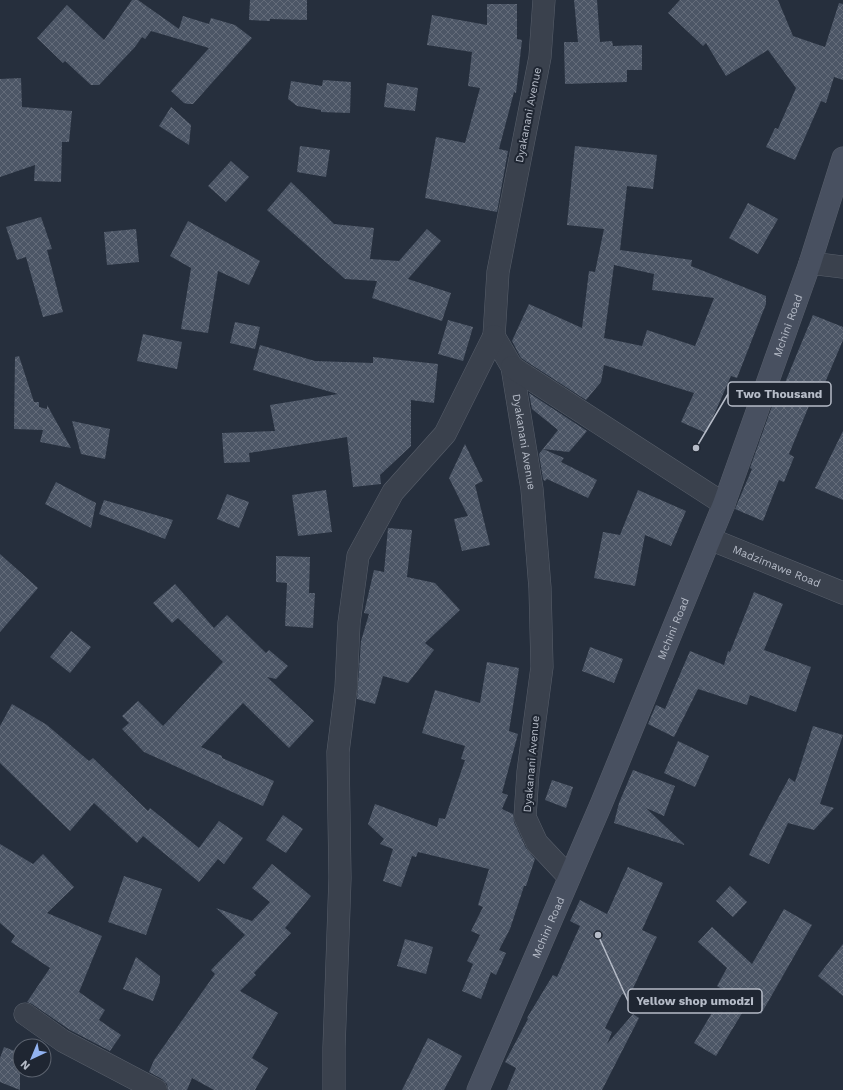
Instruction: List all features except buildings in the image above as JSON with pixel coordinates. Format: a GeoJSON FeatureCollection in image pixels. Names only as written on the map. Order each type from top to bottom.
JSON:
{"type":"FeatureCollection","features":[{"type":"Feature","properties":{"kind":"street","name":"Dyakanani Avenue"},"geometry":{"type":"LineString","coordinates":[[544,0],[540,57],[498,272],[494,336],[512,367],[532,489],[540,588],[542,667],[528,772],[525,817],[537,843],[569,877]]}},
{"type":"Feature","properties":{"kind":"street","name":"Mchini Road"},"geometry":{"type":"LineString","coordinates":[[478,1090],[602,802],[724,504],[810,263],[843,158]]}},
{"type":"Feature","properties":{"kind":"street"},"geometry":{"type":"LineString","coordinates":[[810,263],[843,267]]}},
{"type":"Feature","properties":{"kind":"street"},"geometry":{"type":"LineString","coordinates":[[334,1090],[340,878],[338,752],[346,688],[348,623],[358,556],[393,492],[445,434],[494,336]]}},
{"type":"Feature","properties":{"kind":"street"},"geometry":{"type":"LineString","coordinates":[[512,367],[724,504]]}},
{"type":"Feature","properties":{"kind":"street","name":"Madzimawe Road"},"geometry":{"type":"LineString","coordinates":[[710,539],[843,593]]}},
{"type":"Feature","properties":{"kind":"street"},"geometry":{"type":"LineString","coordinates":[[25,1014],[63,1041],[156,1090]]}},
{"type":"Feature","properties":{"kind":"place","name":"Two Thousand"},"geometry":{"type":"Point","coordinates":[696,448]}},
{"type":"Feature","properties":{"kind":"place","name":"Yellow shop umodzi"},"geometry":{"type":"Point","coordinates":[598,935]}}]}
